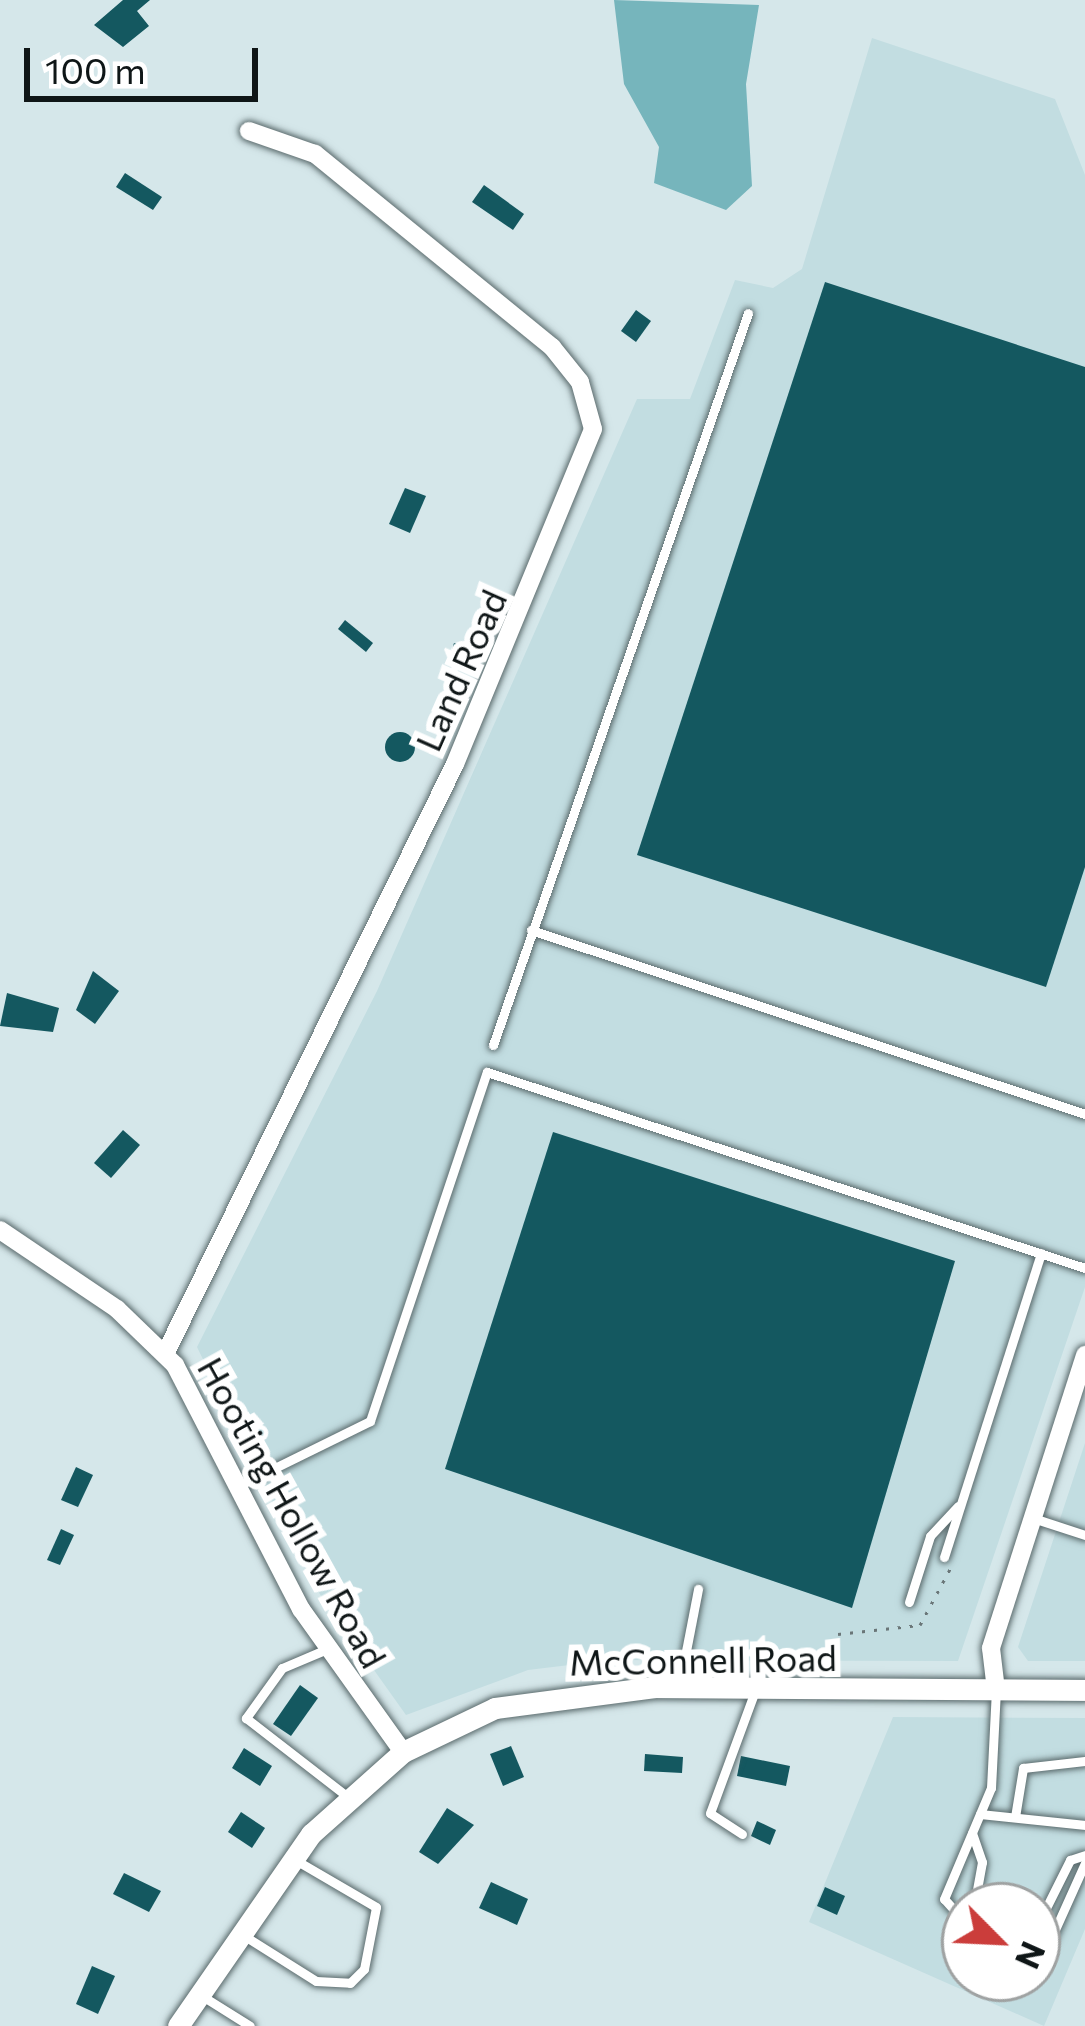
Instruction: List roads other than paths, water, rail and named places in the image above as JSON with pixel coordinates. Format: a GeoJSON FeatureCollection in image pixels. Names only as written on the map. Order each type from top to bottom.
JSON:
{"type":"FeatureCollection","features":[{"type":"Feature","properties":{"kind":"street","name":"Land Road"},"geometry":{"type":"LineString","coordinates":[[165,1354],[454,764],[593,429],[580,382],[552,347],[315,154],[249,131]]}},
{"type":"Feature","properties":{"kind":"street","name":"Hooting Hollow Road"},"geometry":{"type":"LineString","coordinates":[[0,1230],[165,1354],[327,1649],[403,1752]]}},
{"type":"Feature","properties":{"kind":"street"},"geometry":{"type":"LineString","coordinates":[[996,1690],[991,1648],[1085,1355]]}},
{"type":"Feature","properties":{"kind":"street","name":"McConnell Road"},"geometry":{"type":"LineString","coordinates":[[178,2026],[292,1857],[348,1797],[403,1752],[559,1692],[679,1687],[1085,1690]]}},
{"type":"Feature","properties":{"kind":"lane"},"geometry":{"type":"LineString","coordinates":[[493,1045],[748,313]]}},
{"type":"Feature","properties":{"kind":"lane"},"geometry":{"type":"LineString","coordinates":[[531,930],[1085,1114]]}},
{"type":"Feature","properties":{"kind":"lane"},"geometry":{"type":"LineString","coordinates":[[238,1486],[370,1421],[487,1072],[1085,1268]]}},
{"type":"Feature","properties":{"kind":"lane"},"geometry":{"type":"LineString","coordinates":[[944,1557],[1041,1253]]}},
{"type":"Feature","properties":{"kind":"lane"},"geometry":{"type":"LineString","coordinates":[[909,1602],[930,1536],[962,1502]]}},
{"type":"Feature","properties":{"kind":"lane"},"geometry":{"type":"LineString","coordinates":[[1033,1518],[1085,1535]]}},
{"type":"Feature","properties":{"kind":"lane"},"geometry":{"type":"LineString","coordinates":[[679,1687],[698,1589]]}},
{"type":"Feature","properties":{"kind":"lane"},"geometry":{"type":"LineString","coordinates":[[327,1649],[282,1667],[246,1718],[348,1797]]}},
{"type":"Feature","properties":{"kind":"lane"},"geometry":{"type":"LineString","coordinates":[[742,1834],[710,1813],[756,1688]]}},
{"type":"Feature","properties":{"kind":"lane"},"geometry":{"type":"LineString","coordinates":[[951,1882],[980,1814],[996,1690]]}},
{"type":"Feature","properties":{"kind":"lane"},"geometry":{"type":"LineString","coordinates":[[1061,1775],[1070,1761]]}},
{"type":"Feature","properties":{"kind":"lane"},"geometry":{"type":"LineString","coordinates":[[1015,1817],[1023,1768],[1085,1761]]}},
{"type":"Feature","properties":{"kind":"lane"},"geometry":{"type":"LineString","coordinates":[[1036,1820],[1043,1806]]}},
{"type":"Feature","properties":{"kind":"lane"},"geometry":{"type":"LineString","coordinates":[[1068,1823],[1077,1807]]}},
{"type":"Feature","properties":{"kind":"lane"},"geometry":{"type":"LineString","coordinates":[[980,1814],[1085,1825]]}},
{"type":"Feature","properties":{"kind":"lane"},"geometry":{"type":"LineString","coordinates":[[972,1833],[982,1862],[978,1882]]}},
{"type":"Feature","properties":{"kind":"lane"},"geometry":{"type":"LineString","coordinates":[[239,1932],[316,1981],[350,1983],[364,1969],[376,1906],[292,1857]]}},
{"type":"Feature","properties":{"kind":"lane"},"geometry":{"type":"LineString","coordinates":[[1059,1882],[1070,1860],[1085,1859],[1061,1915]]}},
{"type":"Feature","properties":{"kind":"lane"},"geometry":{"type":"LineString","coordinates":[[199,1994],[250,2026]]}},
{"type":"Feature","properties":{"kind":"water"},"geometry":{"type":"Polygon","coordinates":[[[614,0],[759,5],[746,84],[752,186],[726,210],[654,183],[659,147],[624,84],[614,0]]]}}]}
